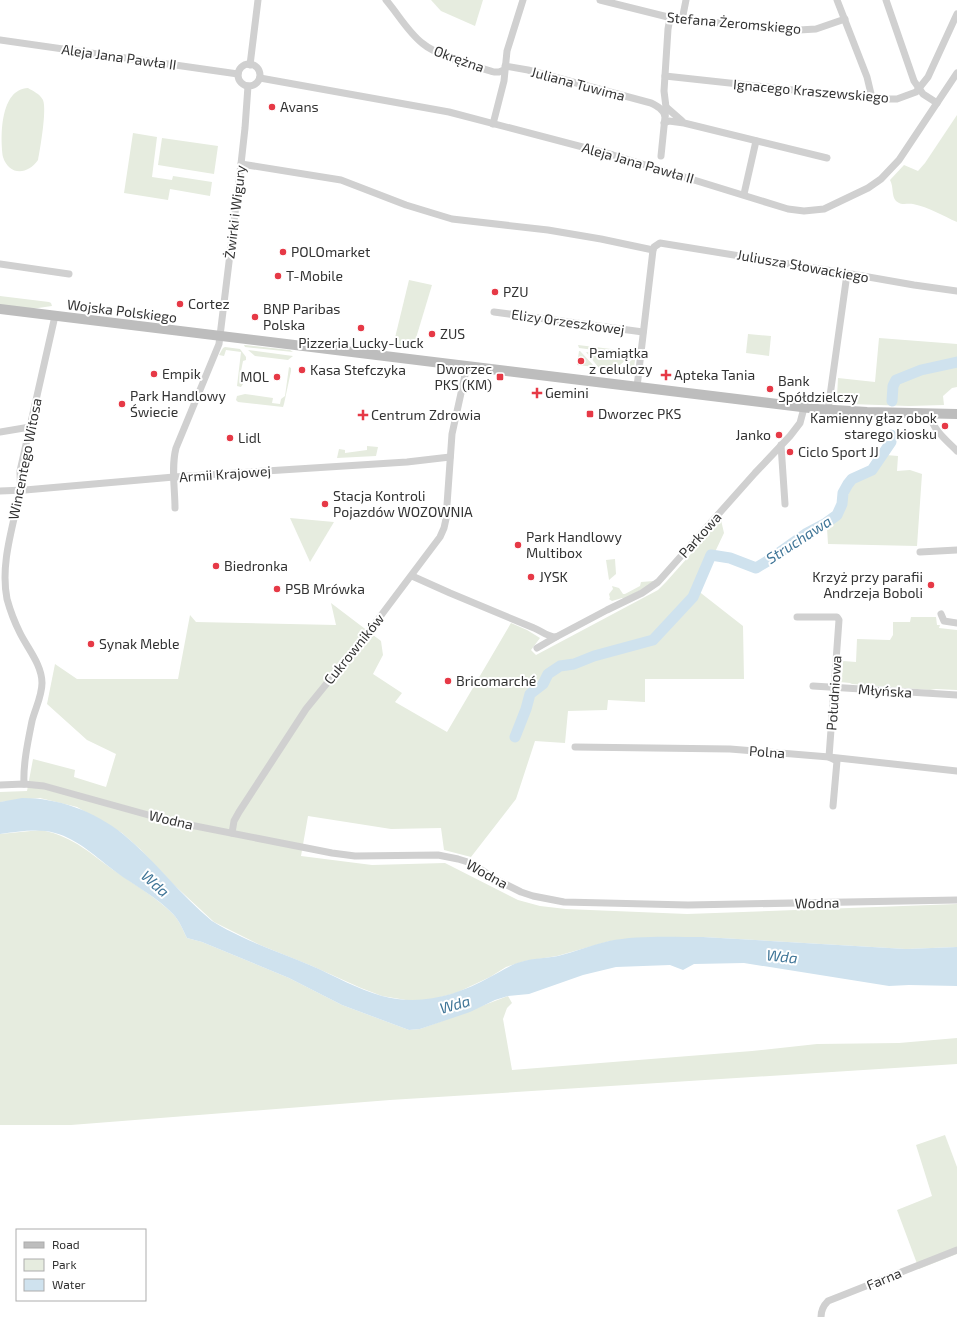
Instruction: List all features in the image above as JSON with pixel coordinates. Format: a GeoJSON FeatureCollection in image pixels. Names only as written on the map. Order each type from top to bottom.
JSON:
{"type":"FeatureCollection","features":[{"type":"Feature","properties":{"kind":"street"},"geometry":{"type":"LineString","coordinates":[[250,65],[258,0]]}},
{"type":"Feature","properties":{"kind":"street","name":"Okrężna"},"geometry":{"type":"LineString","coordinates":[[386,0],[416,37],[427,47],[494,72],[499,72],[505,68]]}},
{"type":"Feature","properties":{"kind":"street"},"geometry":{"type":"LineString","coordinates":[[493,124],[504,81],[511,36],[523,0]]}},
{"type":"Feature","properties":{"kind":"street","name":"Stefana Żeromskiego"},"geometry":{"type":"LineString","coordinates":[[600,0],[682,20],[810,30],[845,19]]}},
{"type":"Feature","properties":{"kind":"street"},"geometry":{"type":"LineString","coordinates":[[682,20],[686,0]]}},
{"type":"Feature","properties":{"kind":"street"},"geometry":{"type":"LineString","coordinates":[[837,0],[866,77],[872,98]]}},
{"type":"Feature","properties":{"kind":"street"},"geometry":{"type":"LineString","coordinates":[[886,0],[912,76],[918,89],[937,103]]}},
{"type":"Feature","properties":{"kind":"street","name":"Ignacego Kraszewskiego"},"geometry":{"type":"LineString","coordinates":[[665,76],[872,98],[897,99],[914,93],[930,74],[957,14]]}},
{"type":"Feature","properties":{"kind":"street"},"geometry":{"type":"LineString","coordinates":[[661,156],[666,108],[664,91],[670,18]]}},
{"type":"Feature","properties":{"kind":"street","name":"Aleja Jana Pawła II"},"geometry":{"type":"LineString","coordinates":[[0,40],[238,74]]}},
{"type":"Feature","properties":{"kind":"street"},"geometry":{"type":"LineString","coordinates":[[250,65],[258,70],[260,78],[255,84],[248,86],[241,84],[238,74],[243,66],[250,65]]}},
{"type":"Feature","properties":{"kind":"street","name":"Juliana Tuwima"},"geometry":{"type":"LineString","coordinates":[[505,68],[533,72],[651,103],[660,108],[663,112],[664,120]]}},
{"type":"Feature","properties":{"kind":"street","name":"Aleja Jana Pawła II"},"geometry":{"type":"LineString","coordinates":[[260,78],[433,109],[613,155],[799,211],[819,210],[835,205],[873,185],[888,172],[900,158],[957,72]]}},
{"type":"Feature","properties":{"kind":"street","name":"Żwirki i Wigury"},"geometry":{"type":"LineString","coordinates":[[175,508],[173,464],[176,448],[217,348],[220,337],[242,164],[248,86]]}},
{"type":"Feature","properties":{"kind":"street"},"geometry":{"type":"LineString","coordinates":[[651,103],[659,101],[664,91]]}},
{"type":"Feature","properties":{"kind":"street"},"geometry":{"type":"LineString","coordinates":[[666,108],[684,123]]}},
{"type":"Feature","properties":{"kind":"street"},"geometry":{"type":"LineString","coordinates":[[664,120],[684,123],[827,158]]}},
{"type":"Feature","properties":{"kind":"street"},"geometry":{"type":"LineString","coordinates":[[744,194],[756,141]]}},
{"type":"Feature","properties":{"kind":"street"},"geometry":{"type":"LineString","coordinates":[[242,164],[341,180],[410,207],[452,219],[556,232],[601,239],[653,250],[636,387]]}},
{"type":"Feature","properties":{"kind":"street","name":"Juliusza Słowackiego"},"geometry":{"type":"LineString","coordinates":[[653,250],[657,244],[664,243],[914,286],[957,291]]}},
{"type":"Feature","properties":{"kind":"street"},"geometry":{"type":"LineString","coordinates":[[0,264],[69,274]]}},
{"type":"Feature","properties":{"kind":"street"},"geometry":{"type":"LineString","coordinates":[[828,410],[847,274]]}},
{"type":"Feature","properties":{"kind":"street","name":"Wojska Polskiego"},"geometry":{"type":"LineString","coordinates":[[0,309],[804,408],[957,414]]}},
{"type":"Feature","properties":{"kind":"street","name":"Elizy Orzeszkowej"},"geometry":{"type":"LineString","coordinates":[[494,312],[643,332]]}},
{"type":"Feature","properties":{"kind":"street","name":"Wincentego Witosa"},"geometry":{"type":"LineString","coordinates":[[24,784],[24,767],[32,721],[42,685],[37,663],[14,619],[4,583],[6,559],[20,490],[20,471],[55,316]]}},
{"type":"Feature","properties":{"kind":"street","name":"Cukrowników"},"geometry":{"type":"LineString","coordinates":[[232,833],[234,821],[239,812],[300,716],[367,634],[440,537],[444,528],[452,434],[467,366]]}},
{"type":"Feature","properties":{"kind":"street","name":"Parkowa"},"geometry":{"type":"LineString","coordinates":[[537,648],[642,593],[658,582],[798,425],[804,408]]}},
{"type":"Feature","properties":{"kind":"street"},"geometry":{"type":"LineString","coordinates":[[930,414],[937,429],[957,451]]}},
{"type":"Feature","properties":{"kind":"street"},"geometry":{"type":"LineString","coordinates":[[0,432],[30,427]]}},
{"type":"Feature","properties":{"kind":"street"},"geometry":{"type":"LineString","coordinates":[[781,444],[786,504]]}},
{"type":"Feature","properties":{"kind":"street","name":"Armii Krajowej"},"geometry":{"type":"LineString","coordinates":[[0,491],[450,457]]}},
{"type":"Feature","properties":{"kind":"street"},"geometry":{"type":"LineString","coordinates":[[920,552],[957,550]]}},
{"type":"Feature","properties":{"kind":"street"},"geometry":{"type":"LineString","coordinates":[[412,576],[556,637]]}},
{"type":"Feature","properties":{"kind":"street"},"geometry":{"type":"LineString","coordinates":[[942,614],[944,621],[957,623]]}},
{"type":"Feature","properties":{"kind":"street","name":"Południowa"},"geometry":{"type":"LineString","coordinates":[[797,617],[837,617],[839,620],[829,757],[837,762],[833,806]]}},
{"type":"Feature","properties":{"kind":"street","name":"Młyńska"},"geometry":{"type":"LineString","coordinates":[[813,686],[957,695]]}},
{"type":"Feature","properties":{"kind":"street","name":"Polna"},"geometry":{"type":"LineString","coordinates":[[575,747],[717,749],[829,757],[957,771]]}},
{"type":"Feature","properties":{"kind":"street","name":"Wodna"},"geometry":{"type":"LineString","coordinates":[[0,785],[24,784],[51,787],[147,815],[342,855],[447,856],[471,863],[495,879],[521,892],[564,902],[688,906],[957,900]]}},
{"type":"Feature","properties":{"kind":"street","name":"Farna"},"geometry":{"type":"LineString","coordinates":[[821,1317],[822,1307],[828,1301],[957,1250]]}},
{"type":"Feature","properties":{"kind":"green space"},"geometry":{"type":"Polygon","coordinates":[[[431,0],[483,0],[475,26],[441,11],[431,0]]]}},
{"type":"Feature","properties":{"kind":"green space"},"geometry":{"type":"Polygon","coordinates":[[[28,88],[38,94],[43,100],[43,130],[38,160],[29,169],[19,171],[10,168],[3,157],[2,127],[7,105],[12,96],[19,90],[28,88]]]}},
{"type":"Feature","properties":{"kind":"green space"},"geometry":{"type":"Polygon","coordinates":[[[957,115],[957,222],[925,207],[913,204],[898,203],[894,196],[890,180],[904,165],[918,171],[957,115]]]}},
{"type":"Feature","properties":{"kind":"green space"},"geometry":{"type":"Polygon","coordinates":[[[133,133],[157,137],[152,177],[172,180],[173,176],[212,182],[210,196],[170,189],[168,200],[124,193],[133,133]]]}},
{"type":"Feature","properties":{"kind":"green space"},"geometry":{"type":"Polygon","coordinates":[[[162,138],[218,146],[214,174],[158,165],[162,138]]]}},
{"type":"Feature","properties":{"kind":"green space"},"geometry":{"type":"Polygon","coordinates":[[[409,280],[432,285],[413,348],[393,346],[409,280]]]}},
{"type":"Feature","properties":{"kind":"green space"},"geometry":{"type":"Polygon","coordinates":[[[0,296],[49,302],[52,306],[31,309],[0,305],[0,296]]]}},
{"type":"Feature","properties":{"kind":"green space"},"geometry":{"type":"Polygon","coordinates":[[[748,334],[771,336],[769,356],[746,353],[748,334]]]}},
{"type":"Feature","properties":{"kind":"green space"},"geometry":{"type":"Polygon","coordinates":[[[879,338],[957,344],[957,387],[952,388],[943,396],[944,405],[909,406],[849,404],[837,397],[838,378],[875,382],[879,338]]]}},
{"type":"Feature","properties":{"kind":"green space"},"geometry":{"type":"Polygon","coordinates":[[[244,345],[290,350],[293,352],[245,347],[244,345]]]}},
{"type":"Feature","properties":{"kind":"green space"},"geometry":{"type":"Polygon","coordinates":[[[578,345],[636,352],[636,355],[579,348],[578,345]]]}},
{"type":"Feature","properties":{"kind":"green space"},"geometry":{"type":"Polygon","coordinates":[[[225,347],[240,349],[246,357],[240,371],[240,382],[243,384],[241,387],[237,386],[241,352],[226,350],[224,356],[219,355],[225,347]]]}},
{"type":"Feature","properties":{"kind":"green space"},"geometry":{"type":"Polygon","coordinates":[[[248,350],[293,356],[288,360],[255,356],[248,350]]]}},
{"type":"Feature","properties":{"kind":"green space"},"geometry":{"type":"Polygon","coordinates":[[[580,351],[595,367],[577,365],[580,351]]]}},
{"type":"Feature","properties":{"kind":"green space"},"geometry":{"type":"Polygon","coordinates":[[[586,352],[627,359],[614,370],[599,368],[586,352]]]}},
{"type":"Feature","properties":{"kind":"green space"},"geometry":{"type":"Polygon","coordinates":[[[632,360],[635,360],[633,376],[614,374],[632,360]]]}},
{"type":"Feature","properties":{"kind":"green space"},"geometry":{"type":"Polygon","coordinates":[[[289,367],[291,368],[291,371],[283,407],[238,402],[236,400],[237,396],[245,394],[273,398],[272,403],[280,404],[281,399],[285,396],[289,367]]]}},
{"type":"Feature","properties":{"kind":"green space"},"geometry":{"type":"Polygon","coordinates":[[[367,446],[378,447],[376,456],[337,458],[339,449],[345,450],[345,453],[367,450],[367,446]]]}},
{"type":"Feature","properties":{"kind":"green space"},"geometry":{"type":"Polygon","coordinates":[[[886,455],[898,456],[897,471],[910,470],[922,474],[917,546],[828,544],[827,528],[839,515],[853,484],[873,473],[886,455]]]}},
{"type":"Feature","properties":{"kind":"green space"},"geometry":{"type":"Polygon","coordinates":[[[290,518],[334,522],[310,562],[290,518]]]}},
{"type":"Feature","properties":{"kind":"green space"},"geometry":{"type":"Polygon","coordinates":[[[721,520],[724,533],[697,590],[743,626],[744,679],[645,679],[645,702],[608,700],[607,710],[568,711],[565,743],[535,741],[516,799],[471,857],[444,850],[441,828],[391,829],[308,816],[301,856],[372,865],[445,863],[518,900],[540,906],[566,909],[687,914],[957,904],[957,947],[906,949],[703,937],[610,941],[557,956],[525,961],[506,967],[490,977],[456,993],[429,1000],[406,1000],[382,996],[361,988],[260,945],[214,922],[122,833],[77,807],[40,798],[0,802],[0,792],[27,791],[33,759],[75,770],[74,777],[106,787],[116,754],[87,740],[47,704],[55,664],[77,679],[178,679],[190,615],[196,622],[336,625],[331,603],[381,641],[383,655],[373,674],[402,693],[395,702],[447,732],[511,623],[540,638],[531,650],[536,655],[658,590],[721,520]]]}},
{"type":"Feature","properties":{"kind":"green space"},"geometry":{"type":"Polygon","coordinates":[[[615,559],[616,574],[609,580],[606,560],[615,559]]]}},
{"type":"Feature","properties":{"kind":"green space"},"geometry":{"type":"Polygon","coordinates":[[[654,581],[648,586],[624,599],[622,598],[612,601],[609,599],[609,594],[613,589],[612,586],[619,588],[623,594],[625,594],[640,586],[641,582],[654,581]]]}},
{"type":"Feature","properties":{"kind":"green space"},"geometry":{"type":"Polygon","coordinates":[[[911,617],[936,617],[937,625],[940,625],[939,628],[957,630],[957,690],[930,690],[840,682],[840,679],[842,679],[843,661],[856,662],[857,639],[890,640],[893,635],[893,622],[910,622],[911,617]]]}},
{"type":"Feature","properties":{"kind":"green space"},"geometry":{"type":"Polygon","coordinates":[[[41,830],[64,837],[74,842],[154,897],[175,916],[187,938],[202,942],[289,978],[342,1005],[409,1030],[420,1029],[508,996],[512,1003],[507,1008],[503,1019],[512,1070],[752,1051],[817,1044],[899,1043],[957,1038],[957,1064],[390,1100],[71,1125],[0,1125],[0,834],[41,830]]]}},
{"type":"Feature","properties":{"kind":"green space"},"geometry":{"type":"Polygon","coordinates":[[[945,1135],[957,1167],[957,1254],[919,1269],[897,1210],[932,1196],[916,1145],[945,1135]]]}},
{"type":"Feature","properties":{"kind":"water","name":"Wda"},"geometry":{"type":"Polygon","coordinates":[[[22,798],[49,800],[76,807],[112,826],[135,844],[200,911],[215,923],[251,941],[312,966],[364,990],[396,999],[424,999],[451,994],[477,984],[519,962],[571,953],[609,941],[656,937],[703,937],[906,949],[957,947],[957,986],[889,986],[744,963],[694,964],[683,970],[670,965],[616,967],[583,975],[529,994],[508,996],[495,1000],[470,1012],[420,1029],[409,1030],[342,1005],[289,978],[202,942],[187,938],[177,919],[167,908],[72,840],[55,833],[41,831],[0,834],[0,802],[22,798]]]}},
{"type":"Feature","properties":{"kind":"waterway","name":"Struchawa"},"geometry":{"type":"LineString","coordinates":[[892,401],[893,386],[896,380],[921,370],[957,362]]}},
{"type":"Feature","properties":{"kind":"waterway","name":"Struchawa"},"geometry":{"type":"LineString","coordinates":[[515,737],[530,694],[543,684],[548,674],[560,666],[574,664],[594,656],[653,640],[693,597],[711,555],[730,558],[756,568],[807,533],[826,523],[837,515],[842,504],[843,493],[848,484],[852,479],[872,470],[891,442],[891,435]]}},
{"type":"Feature","properties":{"kind":"place","name":"Avans"},"geometry":{"type":"Point","coordinates":[272,107]}},
{"type":"Feature","properties":{"kind":"place","name":"POLOmarket"},"geometry":{"type":"Point","coordinates":[283,252]}},
{"type":"Feature","properties":{"kind":"place","name":"T-Mobile"},"geometry":{"type":"Point","coordinates":[278,276]}},
{"type":"Feature","properties":{"kind":"place","name":"PZU"},"geometry":{"type":"Point","coordinates":[495,292]}},
{"type":"Feature","properties":{"kind":"place","name":"Cortez"},"geometry":{"type":"Point","coordinates":[180,304]}},
{"type":"Feature","properties":{"kind":"place","name":"BNP Paribas Polska"},"geometry":{"type":"Point","coordinates":[255,317]}},
{"type":"Feature","properties":{"kind":"place","name":"Pizzeria Lucky-Luck"},"geometry":{"type":"Point","coordinates":[361,328]}},
{"type":"Feature","properties":{"kind":"place","name":"ZUS"},"geometry":{"type":"Point","coordinates":[432,334]}},
{"type":"Feature","properties":{"kind":"place","name":"Pamiątka z celulozy"},"geometry":{"type":"Point","coordinates":[581,361]}},
{"type":"Feature","properties":{"kind":"place","name":"Kasa Stefczyka"},"geometry":{"type":"Point","coordinates":[302,370]}},
{"type":"Feature","properties":{"kind":"place","name":"Empik"},"geometry":{"type":"Point","coordinates":[154,374]}},
{"type":"Feature","properties":{"kind":"place","name":"Apteka Tania"},"geometry":{"type":"Point","coordinates":[666,375]}},
{"type":"Feature","properties":{"kind":"place","name":"MOL"},"geometry":{"type":"Point","coordinates":[277,377]}},
{"type":"Feature","properties":{"kind":"place","name":"Dworzec PKS (KM)"},"geometry":{"type":"Point","coordinates":[500,377]}},
{"type":"Feature","properties":{"kind":"place","name":"Bank Spółdzielczy"},"geometry":{"type":"Point","coordinates":[770,389]}},
{"type":"Feature","properties":{"kind":"place","name":"Gemini"},"geometry":{"type":"Point","coordinates":[537,393]}},
{"type":"Feature","properties":{"kind":"place","name":"Park Handlowy Świecie"},"geometry":{"type":"Point","coordinates":[122,404]}},
{"type":"Feature","properties":{"kind":"place","name":"Dworzec PKS"},"geometry":{"type":"Point","coordinates":[590,414]}},
{"type":"Feature","properties":{"kind":"place","name":"Centrum Zdrowia"},"geometry":{"type":"Point","coordinates":[363,415]}},
{"type":"Feature","properties":{"kind":"place","name":"Kamienny głaz obok starego kiosku"},"geometry":{"type":"Point","coordinates":[945,426]}},
{"type":"Feature","properties":{"kind":"place","name":"Janko"},"geometry":{"type":"Point","coordinates":[779,435]}},
{"type":"Feature","properties":{"kind":"place","name":"Lidl"},"geometry":{"type":"Point","coordinates":[230,438]}},
{"type":"Feature","properties":{"kind":"place","name":"Ciclo Sport JJ"},"geometry":{"type":"Point","coordinates":[790,452]}},
{"type":"Feature","properties":{"kind":"place","name":"Stacja Kontroli Pojazdów WOZOWNIA"},"geometry":{"type":"Point","coordinates":[325,504]}},
{"type":"Feature","properties":{"kind":"place","name":"Park Handlowy Multibox"},"geometry":{"type":"Point","coordinates":[518,545]}},
{"type":"Feature","properties":{"kind":"place","name":"Biedronka"},"geometry":{"type":"Point","coordinates":[216,566]}},
{"type":"Feature","properties":{"kind":"place","name":"JYSK"},"geometry":{"type":"Point","coordinates":[531,577]}},
{"type":"Feature","properties":{"kind":"place","name":"Krzyż przy parafii Andrzeja Boboli"},"geometry":{"type":"Point","coordinates":[931,585]}},
{"type":"Feature","properties":{"kind":"place","name":"PSB Mrówka"},"geometry":{"type":"Point","coordinates":[277,589]}},
{"type":"Feature","properties":{"kind":"place","name":"Synak Meble"},"geometry":{"type":"Point","coordinates":[91,644]}},
{"type":"Feature","properties":{"kind":"place","name":"Bricomarché"},"geometry":{"type":"Point","coordinates":[448,681]}}]}
